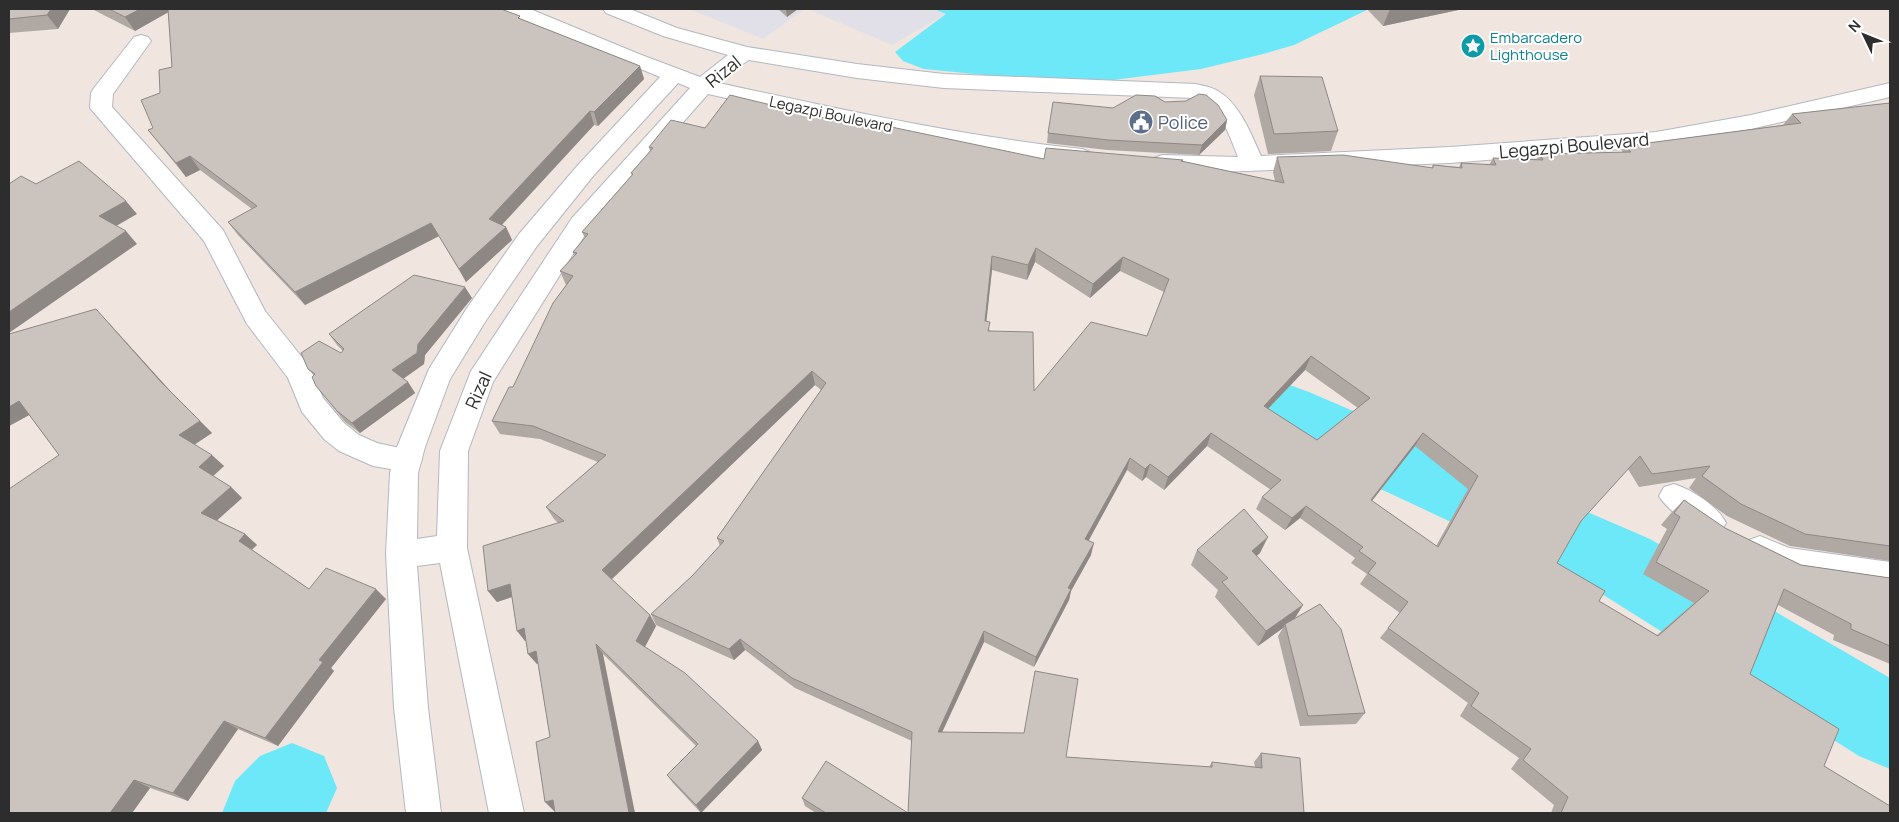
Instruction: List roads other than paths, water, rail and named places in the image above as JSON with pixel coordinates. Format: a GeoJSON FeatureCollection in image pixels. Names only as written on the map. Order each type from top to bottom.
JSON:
{"type":"FeatureCollection","features":[{"type":"Feature","properties":{"kind":"street","name":"Legazpi Boulevard"},"geometry":{"type":"LineString","coordinates":[[513,9],[704,85],[879,125],[1017,150],[1103,159]]}},
{"type":"Feature","properties":{"kind":"street"},"geometry":{"type":"LineString","coordinates":[[613,9],[670,32],[745,53],[857,71],[944,81],[1196,91],[1210,96],[1222,107],[1234,124],[1253,164]]}},
{"type":"Feature","properties":{"kind":"street"},"geometry":{"type":"LineString","coordinates":[[141,42],[102,93],[101,108],[214,236],[256,317],[300,373],[312,404],[334,431],[348,443],[406,466]]}},
{"type":"Feature","properties":{"kind":"street","name":"Rizal"},"geometry":{"type":"LineString","coordinates":[[507,813],[452,548],[454,451],[481,379],[580,224],[704,85],[725,66],[745,53]]}},
{"type":"Feature","properties":{"kind":"street"},"geometry":{"type":"LineString","coordinates":[[423,813],[411,708],[401,554],[406,466],[438,376],[476,314],[528,240],[586,170],[675,74]]}},
{"type":"Feature","properties":{"kind":"street","name":"Legazpi Boulevard"},"geometry":{"type":"LineString","coordinates":[[1141,162],[1194,165],[1253,164],[1450,155],[1656,139],[1751,122],[1890,90]]}},
{"type":"Feature","properties":{"kind":"street"},"geometry":{"type":"LineString","coordinates":[[1674,496],[1716,527],[1786,561],[1890,576]]}},
{"type":"Feature","properties":{"kind":"street"},"geometry":{"type":"LineString","coordinates":[[401,554],[452,548]]}},
{"type":"Feature","properties":{"kind":"water"},"geometry":{"type":"Polygon","coordinates":[[[934,9],[1367,10],[1294,45],[1263,54],[1201,69],[1113,80],[995,76],[924,69],[903,61],[895,52],[946,14],[934,9]]]}},
{"type":"Feature","properties":{"kind":"waterway"},"geometry":{"type":"LineString","coordinates":[[1284,412],[1622,564],[1890,726]]}},
{"type":"Feature","properties":{"kind":"waterway"},"geometry":{"type":"LineString","coordinates":[[267,813],[292,788]]}},
{"type":"Feature","properties":{"kind":"place","name":"Embarcadero Lighthouse"},"geometry":{"type":"Point","coordinates":[1473,46]}},
{"type":"Feature","properties":{"kind":"place","name":"Police"},"geometry":{"type":"Point","coordinates":[1141,122]}}]}
